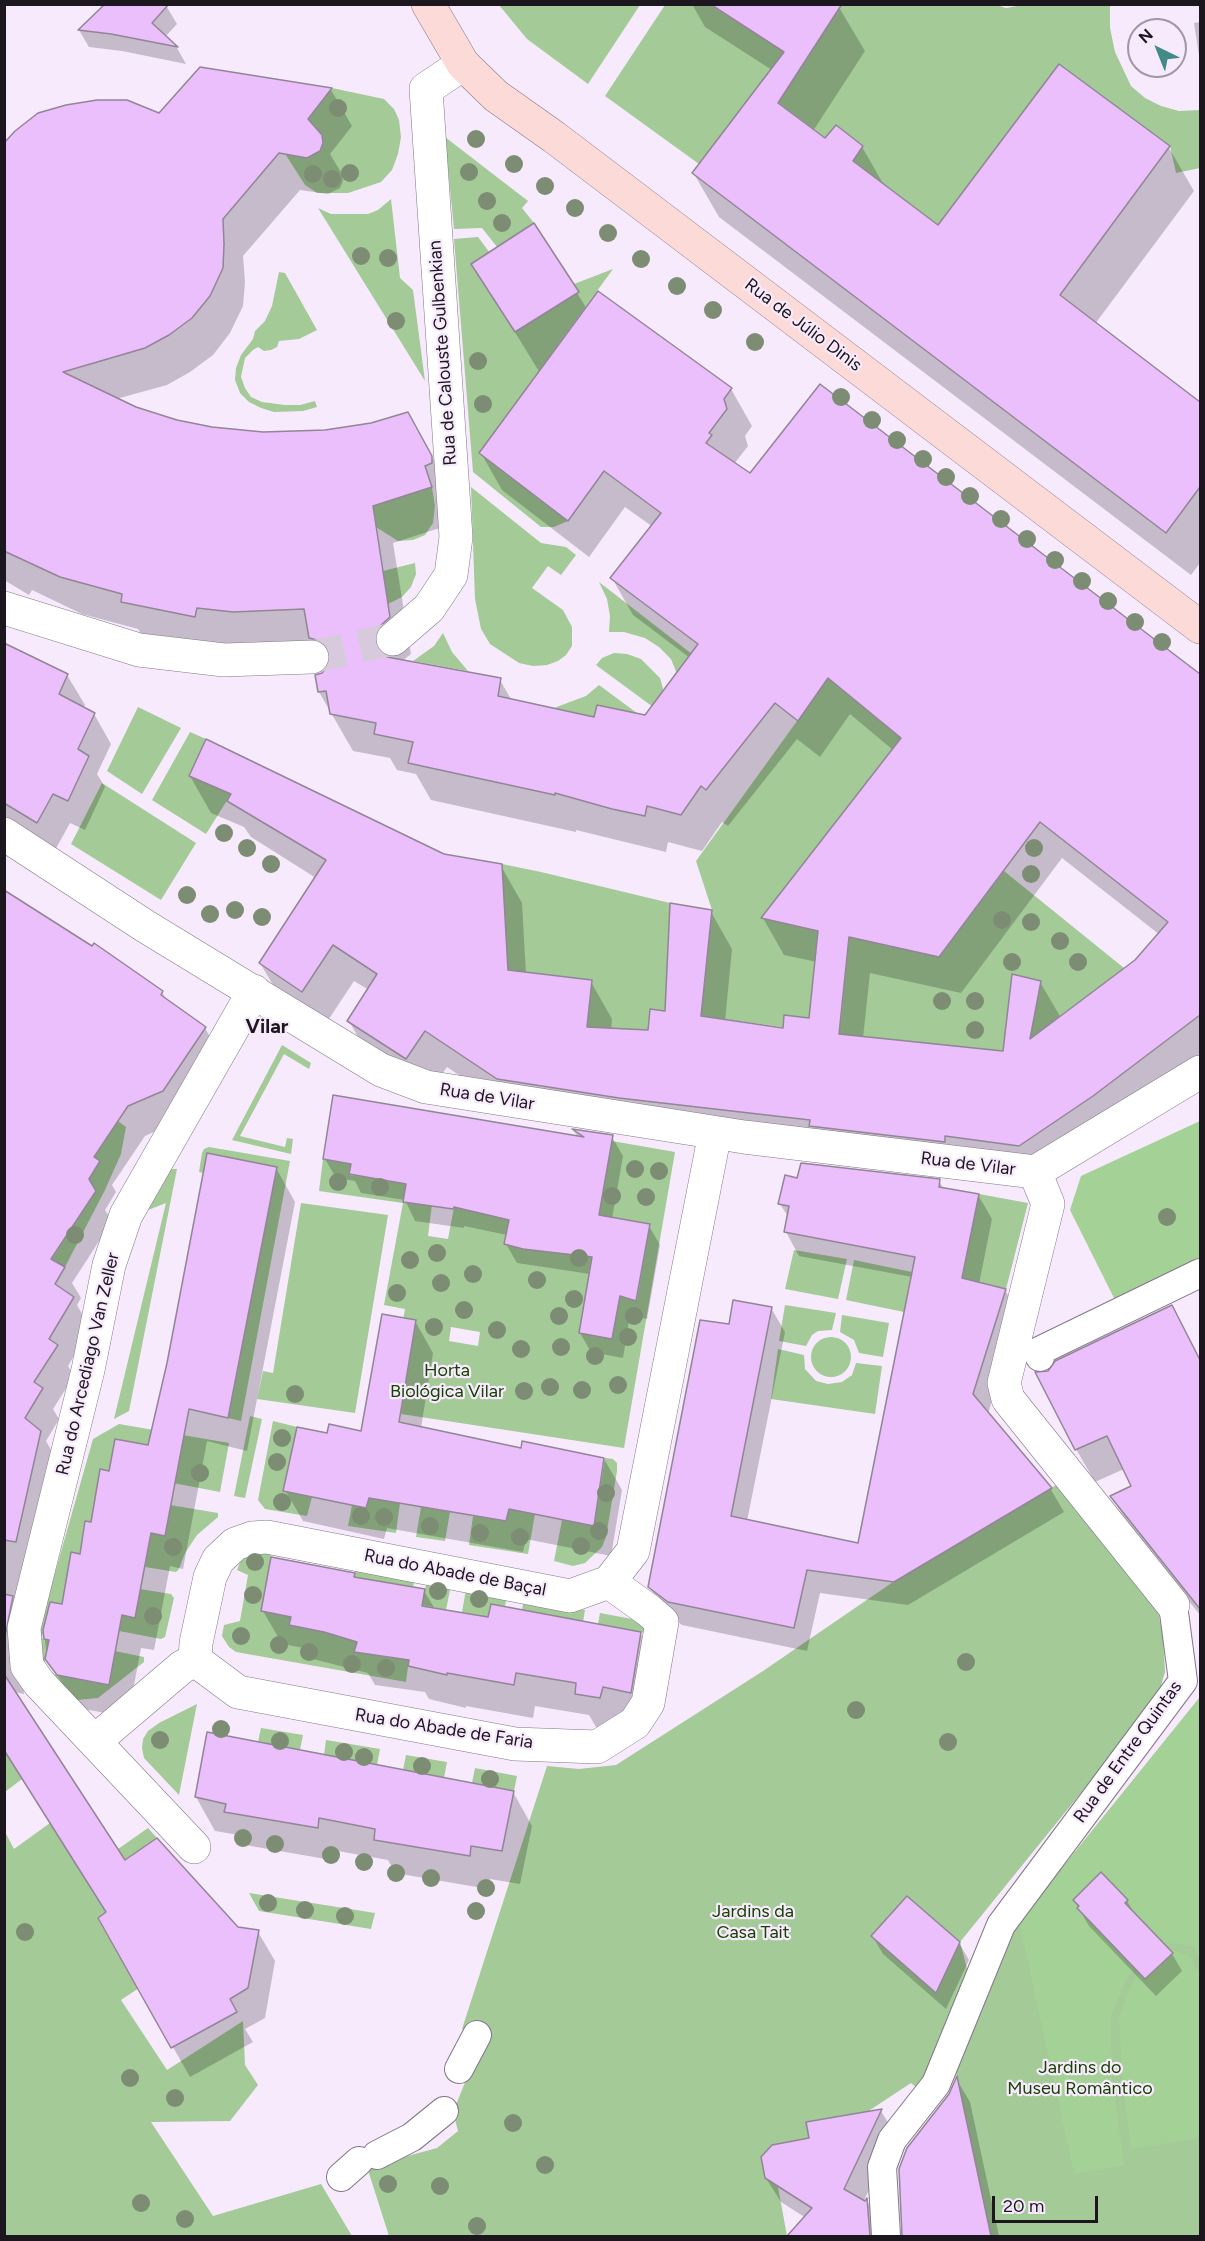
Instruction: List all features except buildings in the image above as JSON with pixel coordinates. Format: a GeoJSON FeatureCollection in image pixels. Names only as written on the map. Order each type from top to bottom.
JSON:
{"type":"FeatureCollection","features":[{"type":"Feature","properties":{"kind":"main road","name":"Rua de Júlio Dinis"},"geometry":{"type":"LineString","coordinates":[[428,4],[463,64],[496,96],[554,137],[1200,627]]}},
{"type":"Feature","properties":{"kind":"street","name":"Rua de Calouste Gulbenkian"},"geometry":{"type":"LineString","coordinates":[[393,639],[429,608],[451,575],[456,537],[426,89],[463,64]]}},
{"type":"Feature","properties":{"kind":"street"},"geometry":{"type":"LineString","coordinates":[[4,608],[139,650],[224,660],[312,657]]}},
{"type":"Feature","properties":{"kind":"street","name":"Rua de Vilar"},"geometry":{"type":"LineString","coordinates":[[4,834],[145,926],[381,1070],[426,1087],[715,1133],[1035,1172]]}},
{"type":"Feature","properties":{"kind":"street","name":"Rua do Arcediago Van Zeller"},"geometry":{"type":"LineString","coordinates":[[95,1741],[39,1683],[27,1666],[24,1628],[88,1370],[109,1265],[126,1215],[254,992]]}},
{"type":"Feature","properties":{"kind":"street"},"geometry":{"type":"LineString","coordinates":[[1035,1172],[1200,1072]]}},
{"type":"Feature","properties":{"kind":"street"},"geometry":{"type":"LineString","coordinates":[[609,1582],[633,1551],[715,1133]]}},
{"type":"Feature","properties":{"kind":"street","name":"Rua de Entre Quintas"},"geometry":{"type":"LineString","coordinates":[[886,2236],[882,2168],[892,2140],[936,2084],[1002,1925],[1183,1681],[1173,1605],[1008,1399],[1004,1383],[1048,1204],[1035,1172]]}},
{"type":"Feature","properties":{"kind":"street"},"geometry":{"type":"LineString","coordinates":[[1040,1357],[1037,1352],[1200,1273]]}},
{"type":"Feature","properties":{"kind":"street","name":"Rua do Abade de Baçal"},"geometry":{"type":"LineString","coordinates":[[195,1660],[196,1643],[210,1577],[218,1560],[235,1544],[252,1538],[267,1537],[570,1596],[609,1582]]}},
{"type":"Feature","properties":{"kind":"street","name":"Rua do Abade de Faria"},"geometry":{"type":"LineString","coordinates":[[195,1660],[238,1692],[515,1744],[597,1747],[635,1723],[648,1703],[662,1622],[609,1582]]}},
{"type":"Feature","properties":{"kind":"street"},"geometry":{"type":"LineString","coordinates":[[194,1847],[95,1741],[182,1667],[195,1660]]}},
{"type":"Feature","properties":{"kind":"street"},"geometry":{"type":"LineString","coordinates":[[451,2068],[477,2035]]}},
{"type":"Feature","properties":{"kind":"street"},"geometry":{"type":"LineString","coordinates":[[359,2164],[412,2137],[444,2111]]}},
{"type":"Feature","properties":{"kind":"green space"},"geometry":{"type":"Polygon","coordinates":[[[994,4],[1006,8],[1029,4],[1110,5],[1110,28],[1115,52],[1131,86],[1145,98],[1161,106],[1179,111],[1200,110],[1200,168],[1176,173],[1170,146],[1059,64],[938,225],[853,161],[863,146],[836,125],[825,138],[758,87],[699,164],[605,96],[665,5],[710,5],[803,64],[840,7],[837,5],[994,4]]]}},
{"type":"Feature","properties":{"kind":"green space"},"geometry":{"type":"Polygon","coordinates":[[[499,5],[640,5],[588,84],[527,39],[499,5]]]}},
{"type":"Feature","properties":{"kind":"green space"},"geometry":{"type":"Polygon","coordinates":[[[332,88],[384,99],[394,109],[399,120],[401,137],[392,170],[381,182],[348,193],[317,193],[305,185],[282,149],[307,158],[320,151],[300,129],[332,88]]]}},
{"type":"Feature","properties":{"kind":"green space"},"geometry":{"type":"Polygon","coordinates":[[[445,137],[528,201],[522,208],[534,223],[497,247],[482,228],[454,229],[445,137]]]}},
{"type":"Feature","properties":{"kind":"green space"},"geometry":{"type":"Polygon","coordinates":[[[391,199],[400,278],[413,290],[425,381],[318,208],[331,214],[368,214],[378,210],[391,199]]]}},
{"type":"Feature","properties":{"kind":"green space"},"geometry":{"type":"Polygon","coordinates":[[[478,237],[490,253],[471,264],[515,332],[547,312],[542,302],[550,276],[563,266],[574,284],[613,269],[479,453],[568,521],[554,527],[541,527],[473,472],[454,239],[478,237]]]}},
{"type":"Feature","properties":{"kind":"green space"},"geometry":{"type":"Polygon","coordinates":[[[279,272],[285,273],[317,330],[299,339],[279,341],[277,347],[271,350],[264,351],[258,347],[253,350],[245,358],[241,377],[251,397],[262,402],[300,405],[315,401],[317,407],[303,411],[274,412],[261,408],[249,402],[240,393],[235,380],[236,368],[241,355],[253,339],[255,331],[265,321],[272,306],[279,272]]]}},
{"type":"Feature","properties":{"kind":"green space"},"geometry":{"type":"Polygon","coordinates":[[[432,487],[435,506],[433,523],[425,535],[413,540],[398,541],[376,527],[375,516],[361,516],[361,507],[432,487]]]}},
{"type":"Feature","properties":{"kind":"green space"},"geometry":{"type":"Polygon","coordinates":[[[471,487],[541,543],[566,547],[576,555],[561,575],[548,566],[532,588],[563,610],[572,627],[572,646],[558,661],[533,666],[519,663],[490,644],[481,629],[475,599],[471,487]]]}},
{"type":"Feature","properties":{"kind":"green space"},"geometry":{"type":"Polygon","coordinates":[[[415,563],[416,574],[411,587],[402,597],[388,604],[383,571],[415,563]]]}},
{"type":"Feature","properties":{"kind":"green space"},"geometry":{"type":"Polygon","coordinates":[[[599,582],[701,661],[677,674],[671,659],[645,638],[624,632],[609,632],[610,616],[607,599],[599,582]]]}},
{"type":"Feature","properties":{"kind":"green space"},"geometry":{"type":"Polygon","coordinates":[[[443,633],[452,652],[468,671],[413,661],[434,646],[443,633]]]}},
{"type":"Feature","properties":{"kind":"green space"},"geometry":{"type":"Polygon","coordinates":[[[614,653],[627,654],[641,659],[660,678],[664,692],[653,707],[596,665],[602,658],[614,653]]]}},
{"type":"Feature","properties":{"kind":"green space"},"geometry":{"type":"Polygon","coordinates":[[[828,678],[901,738],[761,918],[818,931],[809,1018],[784,1015],[783,1027],[701,1016],[712,910],[696,861],[828,678]]]}},
{"type":"Feature","properties":{"kind":"green space"},"geometry":{"type":"Polygon","coordinates":[[[599,685],[653,725],[597,706],[594,717],[554,708],[586,696],[599,685]]]}},
{"type":"Feature","properties":{"kind":"green space"},"geometry":{"type":"Polygon","coordinates":[[[138,707],[181,728],[142,794],[107,771],[138,707]]]}},
{"type":"Feature","properties":{"kind":"green space"},"geometry":{"type":"Polygon","coordinates":[[[190,732],[206,739],[189,776],[231,794],[206,834],[152,800],[190,732]]]}},
{"type":"Feature","properties":{"kind":"green space"},"geometry":{"type":"Polygon","coordinates":[[[102,783],[196,843],[161,900],[71,844],[102,783]]]}},
{"type":"Feature","properties":{"kind":"green space"},"geometry":{"type":"Polygon","coordinates":[[[502,864],[670,903],[665,1011],[650,1010],[648,1033],[587,1027],[591,981],[508,970],[502,864]]]}},
{"type":"Feature","properties":{"kind":"green space"},"geometry":{"type":"Polygon","coordinates":[[[1004,871],[1124,968],[1047,1059],[822,1033],[841,1021],[849,937],[939,957],[1004,871]],[[1013,974],[1027,1049],[1041,981],[1013,974]]]}},
{"type":"Feature","properties":{"kind":"green space"},"geometry":{"type":"Polygon","coordinates":[[[282,1045],[311,1063],[309,1069],[284,1054],[240,1136],[285,1147],[287,1138],[293,1139],[291,1154],[232,1140],[282,1045]]]}},
{"type":"Feature","properties":{"kind":"green space"},"geometry":{"type":"Polygon","coordinates":[[[118,1121],[126,1127],[121,1154],[65,1267],[52,1259],[95,1191],[89,1179],[94,1157],[118,1121]]]}},
{"type":"Feature","properties":{"kind":"green space"},"geometry":{"type":"Polygon","coordinates":[[[1200,1121],[1200,1278],[1123,1316],[1070,1210],[1081,1176],[1200,1121]]]}},
{"type":"Feature","properties":{"kind":"green space","name":"Horta Biológica Vilar"},"geometry":{"type":"Polygon","coordinates":[[[612,1141],[675,1152],[624,1448],[401,1414],[413,1335],[401,1332],[405,1309],[384,1305],[403,1203],[319,1191],[323,1159],[351,1164],[349,1175],[373,1178],[375,1167],[408,1173],[403,1202],[421,1205],[423,1194],[433,1196],[428,1236],[448,1239],[454,1207],[509,1217],[504,1244],[523,1249],[596,1232],[579,1333],[612,1339],[620,1296],[637,1300],[650,1225],[599,1215],[612,1141]],[[451,1327],[449,1341],[478,1346],[480,1332],[451,1327]]]}},
{"type":"Feature","properties":{"kind":"green space"},"geometry":{"type":"Polygon","coordinates":[[[209,1147],[290,1161],[241,1421],[228,1418],[276,1167],[207,1153],[203,1173],[199,1172],[202,1153],[209,1147]]]}},
{"type":"Feature","properties":{"kind":"green space"},"geometry":{"type":"Polygon","coordinates":[[[161,1169],[177,1169],[129,1411],[114,1419],[166,1203],[138,1214],[161,1169]]]}},
{"type":"Feature","properties":{"kind":"green space"},"geometry":{"type":"Polygon","coordinates":[[[979,1194],[1028,1203],[1006,1289],[962,1278],[979,1194]]]}},
{"type":"Feature","properties":{"kind":"green space"},"geometry":{"type":"Polygon","coordinates":[[[301,1203],[388,1215],[355,1413],[257,1399],[263,1371],[273,1373],[301,1203]]]}},
{"type":"Feature","properties":{"kind":"green space"},"geometry":{"type":"Polygon","coordinates":[[[794,1250],[847,1259],[838,1299],[785,1289],[794,1250]]]}},
{"type":"Feature","properties":{"kind":"green space"},"geometry":{"type":"Polygon","coordinates":[[[854,1260],[912,1272],[904,1312],[846,1300],[854,1260]]]}},
{"type":"Feature","properties":{"kind":"green space"},"geometry":{"type":"Polygon","coordinates":[[[785,1305],[836,1313],[832,1330],[818,1331],[812,1335],[806,1346],[779,1341],[785,1305]]]}},
{"type":"Feature","properties":{"kind":"green space"},"geometry":{"type":"Polygon","coordinates":[[[842,1315],[889,1323],[883,1357],[859,1353],[854,1340],[840,1332],[842,1315]]]}},
{"type":"Feature","properties":{"kind":"green space"},"geometry":{"type":"Polygon","coordinates":[[[831,1337],[839,1338],[845,1343],[850,1349],[850,1365],[845,1371],[839,1376],[831,1377],[823,1376],[817,1371],[812,1365],[811,1357],[812,1349],[817,1343],[823,1338],[831,1337]]]}},
{"type":"Feature","properties":{"kind":"green space"},"geometry":{"type":"Polygon","coordinates":[[[778,1349],[804,1355],[805,1369],[816,1381],[828,1384],[842,1382],[852,1375],[856,1363],[882,1366],[875,1414],[771,1399],[778,1349]]]}},
{"type":"Feature","properties":{"kind":"green space"},"geometry":{"type":"Polygon","coordinates":[[[250,1416],[262,1419],[245,1498],[234,1496],[250,1416]]]}},
{"type":"Feature","properties":{"kind":"green space"},"geometry":{"type":"Polygon","coordinates":[[[273,1421],[297,1427],[283,1490],[312,1497],[307,1516],[265,1509],[258,1500],[273,1421]]]}},
{"type":"Feature","properties":{"kind":"green space"},"geometry":{"type":"Polygon","coordinates":[[[119,1424],[229,1443],[220,1492],[100,1469],[99,1523],[85,1521],[80,1554],[71,1552],[67,1573],[75,1575],[69,1605],[46,1618],[42,1638],[49,1640],[43,1669],[36,1640],[93,1439],[119,1424]]]}},
{"type":"Feature","properties":{"kind":"green space"},"geometry":{"type":"Polygon","coordinates":[[[605,1458],[613,1459],[617,1463],[617,1471],[606,1537],[602,1547],[585,1563],[573,1566],[554,1561],[562,1520],[594,1526],[605,1458]]]}},
{"type":"Feature","properties":{"kind":"green space","name":"Jardins da Casa Tait"},"geometry":{"type":"Polygon","coordinates":[[[1058,1484],[1157,1606],[1163,1637],[1165,1672],[1157,1699],[960,1942],[969,1976],[922,2092],[911,2083],[867,2112],[806,2122],[809,2138],[772,2145],[761,2157],[765,2178],[778,2187],[787,2236],[389,2236],[367,2167],[437,2148],[458,2131],[453,2112],[483,2038],[462,2029],[547,1766],[579,1769],[616,1765],[763,1671],[893,1582],[1058,1484]]]}},
{"type":"Feature","properties":{"kind":"green space"},"geometry":{"type":"Polygon","coordinates":[[[369,1498],[400,1503],[396,1533],[348,1526],[352,1505],[366,1508],[369,1498]]]}},
{"type":"Feature","properties":{"kind":"green space"},"geometry":{"type":"Polygon","coordinates":[[[170,1505],[218,1513],[218,1517],[197,1535],[176,1572],[145,1567],[151,1533],[165,1536],[170,1505]]]}},
{"type":"Feature","properties":{"kind":"green space"},"geometry":{"type":"Polygon","coordinates":[[[421,1507],[450,1512],[445,1541],[416,1537],[421,1507]]]}},
{"type":"Feature","properties":{"kind":"green space"},"geometry":{"type":"Polygon","coordinates":[[[509,1509],[535,1514],[528,1554],[469,1545],[473,1516],[506,1521],[509,1509]]]}},
{"type":"Feature","properties":{"kind":"green space"},"geometry":{"type":"Polygon","coordinates":[[[273,1546],[261,1611],[291,1617],[289,1625],[312,1630],[346,1625],[344,1638],[410,1652],[406,1682],[236,1652],[229,1647],[222,1636],[224,1625],[240,1621],[248,1575],[237,1570],[242,1557],[273,1546]]]}},
{"type":"Feature","properties":{"kind":"green space"},"geometry":{"type":"Polygon","coordinates":[[[357,1563],[416,1574],[413,1587],[354,1577],[357,1563]]]}},
{"type":"Feature","properties":{"kind":"green space"},"geometry":{"type":"Polygon","coordinates":[[[428,1575],[452,1580],[446,1610],[422,1605],[428,1575]]]}},
{"type":"Feature","properties":{"kind":"green space"},"geometry":{"type":"Polygon","coordinates":[[[467,1584],[508,1591],[505,1606],[491,1604],[488,1617],[462,1612],[467,1584]]]}},
{"type":"Feature","properties":{"kind":"green space"},"geometry":{"type":"Polygon","coordinates":[[[140,1589],[171,1594],[174,1598],[165,1637],[161,1639],[119,1631],[122,1615],[134,1618],[140,1589]]]}},
{"type":"Feature","properties":{"kind":"green space"},"geometry":{"type":"Polygon","coordinates":[[[524,1599],[585,1610],[583,1622],[522,1610],[524,1599]]]}},
{"type":"Feature","properties":{"kind":"green space"},"geometry":{"type":"Polygon","coordinates":[[[600,1613],[648,1622],[645,1633],[598,1624],[600,1613]]]}},
{"type":"Feature","properties":{"kind":"green space"},"geometry":{"type":"Polygon","coordinates":[[[115,1651],[144,1657],[144,1662],[98,1698],[77,1700],[46,1673],[109,1685],[115,1651]]]}},
{"type":"Feature","properties":{"kind":"green space","name":"Jardins do Museu Romântico"},"geometry":{"type":"Polygon","coordinates":[[[1200,1697],[1200,2236],[991,2236],[955,2068],[1010,1933],[1200,1697]]]}},
{"type":"Feature","properties":{"kind":"green space"},"geometry":{"type":"Polygon","coordinates":[[[1200,1697],[1200,1960],[1193,1946],[1173,1943],[1142,1959],[1126,1980],[1111,2016],[1112,2077],[1124,2165],[1074,2174],[1019,1921],[1200,1697]]]}},
{"type":"Feature","properties":{"kind":"green space"},"geometry":{"type":"Polygon","coordinates":[[[197,1704],[179,1795],[144,1758],[143,1739],[148,1731],[159,1723],[197,1704]]]}},
{"type":"Feature","properties":{"kind":"green space"},"geometry":{"type":"Polygon","coordinates":[[[261,1728],[303,1735],[300,1750],[258,1742],[261,1728]]]}},
{"type":"Feature","properties":{"kind":"green space"},"geometry":{"type":"Polygon","coordinates":[[[326,1740],[380,1749],[377,1765],[324,1755],[326,1740]]]}},
{"type":"Feature","properties":{"kind":"green space"},"geometry":{"type":"Polygon","coordinates":[[[4,1750],[22,1779],[5,1792],[4,1792],[4,1750]]]}},
{"type":"Feature","properties":{"kind":"green space"},"geometry":{"type":"Polygon","coordinates":[[[406,1755],[447,1762],[444,1778],[403,1770],[406,1755]]]}},
{"type":"Feature","properties":{"kind":"green space"},"geometry":{"type":"Polygon","coordinates":[[[475,1768],[517,1776],[514,1791],[472,1783],[475,1768]]]}},
{"type":"Feature","properties":{"kind":"green space"},"geometry":{"type":"Polygon","coordinates":[[[50,1823],[106,1913],[98,1919],[120,1958],[148,1982],[121,2000],[167,2070],[243,2021],[245,2065],[258,2085],[230,2121],[151,2122],[213,2216],[321,2184],[352,2236],[5,2236],[4,1830],[14,1849],[50,1823]]]}},
{"type":"Feature","properties":{"kind":"green space"},"geometry":{"type":"Polygon","coordinates":[[[148,1828],[157,1838],[135,1853],[145,1871],[136,1878],[118,1849],[148,1828]]]}},
{"type":"Feature","properties":{"kind":"green space"},"geometry":{"type":"Polygon","coordinates":[[[249,1893],[375,1913],[371,1929],[259,1911],[249,1893]]]}},
{"type":"Feature","properties":{"kind":"green space"},"geometry":{"type":"Polygon","coordinates":[[[1173,1950],[1190,1956],[1200,1976],[1200,2138],[1131,2149],[1122,2079],[1119,2018],[1132,1983],[1146,1963],[1173,1950]]]}},
{"type":"Feature","properties":{"kind":"tunnel"},"geometry":{"type":"LineString","coordinates":[[312,657],[393,639]]}},
{"type":"Feature","properties":{"kind":"district","name":"Vilar"},"geometry":{"type":"Point","coordinates":[267,1027]}}]}
